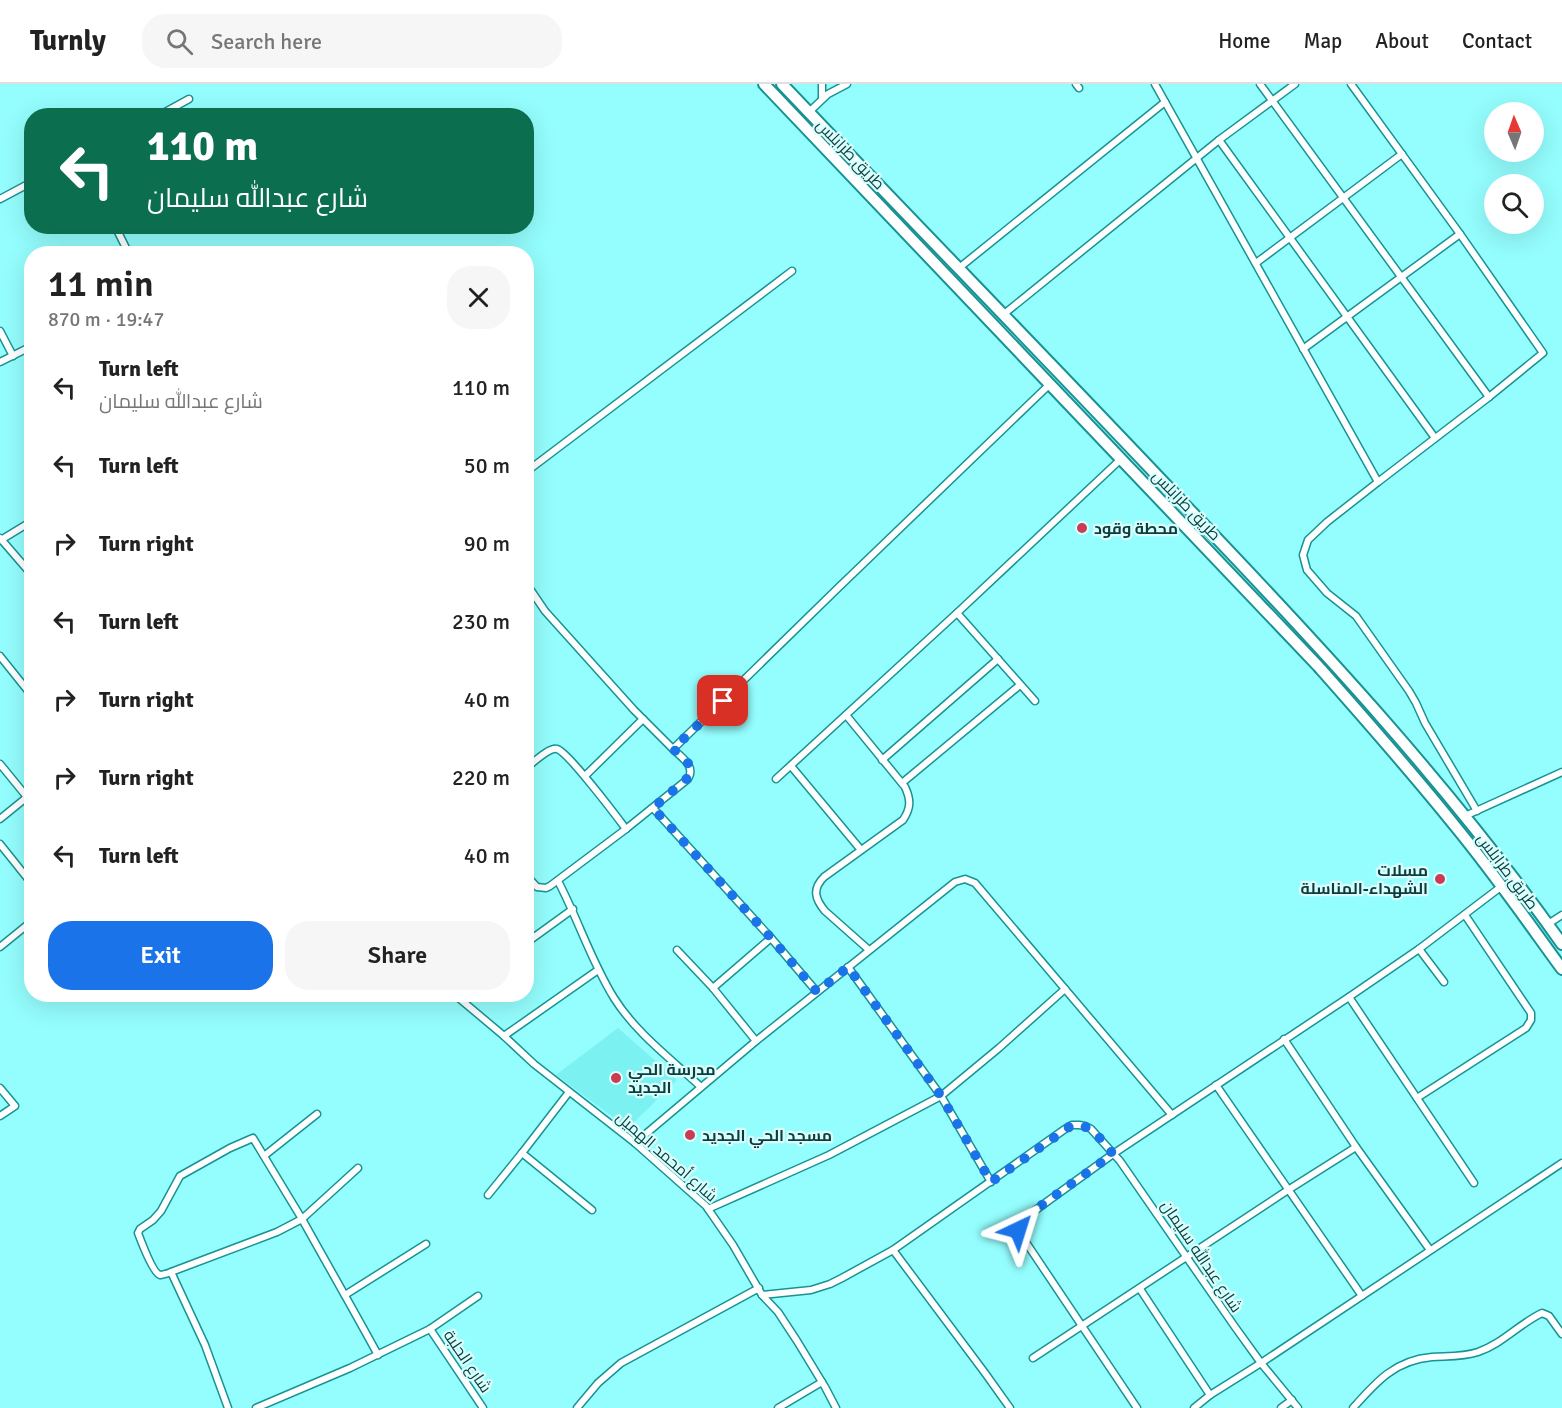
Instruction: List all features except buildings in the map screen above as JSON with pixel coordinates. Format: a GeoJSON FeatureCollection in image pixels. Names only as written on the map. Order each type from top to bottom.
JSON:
{"type":"FeatureCollection","features":[{"type":"Feature","properties":{"kind":"highway","name":"طريق طرابلس"},"geometry":{"type":"LineString","coordinates":[[764,84],[1318,666],[1398,756],[1456,827],[1562,969]]}},
{"type":"Feature","properties":{"kind":"highway"},"geometry":{"type":"LineString","coordinates":[[782,84],[1329,657],[1465,816],[1562,944]]}},
{"type":"Feature","properties":{"kind":"street"},"geometry":{"type":"LineString","coordinates":[[822,84],[822,99]]}},
{"type":"Feature","properties":{"kind":"street"},"geometry":{"type":"LineString","coordinates":[[809,112],[834,90],[847,84]]}},
{"type":"Feature","properties":{"kind":"street"},"geometry":{"type":"LineString","coordinates":[[1155,84],[1378,482]]}},
{"type":"Feature","properties":{"kind":"street"},"geometry":{"type":"LineString","coordinates":[[1260,84],[1490,397]]}},
{"type":"Feature","properties":{"kind":"street"},"geometry":{"type":"LineString","coordinates":[[1004,314],[1197,158],[1295,84]]}},
{"type":"Feature","properties":{"kind":"street"},"geometry":{"type":"LineString","coordinates":[[1351,84],[1461,234],[1543,353],[1490,397],[1327,522],[1308,540],[1304,550],[1306,570],[1328,593],[1356,616],[1403,682],[1477,811]]}},
{"type":"Feature","properties":{"kind":"street"},"geometry":{"type":"LineString","coordinates":[[173,108],[189,99]]}},
{"type":"Feature","properties":{"kind":"street"},"geometry":{"type":"LineString","coordinates":[[959,268],[1165,102]]}},
{"type":"Feature","properties":{"kind":"street"},"geometry":{"type":"LineString","coordinates":[[1220,140],[1435,438]]}},
{"type":"Feature","properties":{"kind":"street"},"geometry":{"type":"LineString","coordinates":[[1256,263],[1402,154]]}},
{"type":"Feature","properties":{"kind":"street"},"geometry":{"type":"LineString","coordinates":[[0,199],[24,186]]}},
{"type":"Feature","properties":{"kind":"street"},"geometry":{"type":"LineString","coordinates":[[1304,349],[1461,234]]}},
{"type":"Feature","properties":{"kind":"street"},"geometry":{"type":"LineString","coordinates":[[534,466],[792,271]]}},
{"type":"Feature","properties":{"kind":"street"},"geometry":{"type":"LineString","coordinates":[[0,331],[13,356]]}},
{"type":"Feature","properties":{"kind":"street"},"geometry":{"type":"LineString","coordinates":[[0,362],[24,350]]}},
{"type":"Feature","properties":{"kind":"street"},"geometry":{"type":"LineString","coordinates":[[673,749],[1051,383]]}},
{"type":"Feature","properties":{"kind":"street"},"geometry":{"type":"LineString","coordinates":[[776,780],[1121,459]]}},
{"type":"Feature","properties":{"kind":"street"},"geometry":{"type":"LineString","coordinates":[[24,526],[1,539],[24,566]]}},
{"type":"Feature","properties":{"kind":"street"},"geometry":{"type":"LineString","coordinates":[[534,595],[545,611],[643,719],[690,765],[691,769],[690,776],[653,808],[558,881],[542,889],[534,884]]}},
{"type":"Feature","properties":{"kind":"street"},"geometry":{"type":"LineString","coordinates":[[957,613],[1035,701]]}},
{"type":"Feature","properties":{"kind":"street"},"geometry":{"type":"LineString","coordinates":[[0,656],[24,686]]}},
{"type":"Feature","properties":{"kind":"street"},"geometry":{"type":"LineString","coordinates":[[882,760],[998,659]]}},
{"type":"Feature","properties":{"kind":"street"},"geometry":{"type":"LineString","coordinates":[[902,783],[1020,685]]}},
{"type":"Feature","properties":{"kind":"street"},"geometry":{"type":"LineString","coordinates":[[846,715],[902,783],[909,796],[910,805],[903,820],[818,883],[816,889],[819,904],[825,911],[869,950]]}},
{"type":"Feature","properties":{"kind":"street"},"geometry":{"type":"LineString","coordinates":[[585,776],[643,719]]}},
{"type":"Feature","properties":{"kind":"street"},"geometry":{"type":"LineString","coordinates":[[534,762],[549,750],[558,749],[585,776],[626,830]]}},
{"type":"Feature","properties":{"kind":"street"},"geometry":{"type":"LineString","coordinates":[[0,764],[24,790]]}},
{"type":"Feature","properties":{"kind":"street"},"geometry":{"type":"LineString","coordinates":[[791,765],[861,850]]}},
{"type":"Feature","properties":{"kind":"street"},"geometry":{"type":"LineString","coordinates":[[1465,816],[1562,772]]}},
{"type":"Feature","properties":{"kind":"street"},"geometry":{"type":"LineString","coordinates":[[0,819],[24,799]]}},
{"type":"Feature","properties":{"kind":"street"},"geometry":{"type":"LineString","coordinates":[[653,808],[817,992]]}},
{"type":"Feature","properties":{"kind":"street"},"geometry":{"type":"LineString","coordinates":[[0,844],[24,874]]}},
{"type":"Feature","properties":{"kind":"street"},"geometry":{"type":"LineString","coordinates":[[635,1143],[869,950],[955,882],[965,879],[975,883],[1172,1114]]}},
{"type":"Feature","properties":{"kind":"street"},"geometry":{"type":"LineString","coordinates":[[558,881],[573,909],[598,970],[615,999],[636,1028],[701,1087]]}},
{"type":"Feature","properties":{"kind":"street"},"geometry":{"type":"LineString","coordinates":[[1137,1408],[1019,1232],[1017,1226],[1021,1220],[1113,1154],[1419,949],[1502,886]]}},
{"type":"Feature","properties":{"kind":"street"},"geometry":{"type":"LineString","coordinates":[[534,937],[573,909]]}},
{"type":"Feature","properties":{"kind":"street"},"geometry":{"type":"LineString","coordinates":[[1417,1098],[1526,1028],[1531,1020],[1530,1012],[1465,915]]}},
{"type":"Feature","properties":{"kind":"street"},"geometry":{"type":"LineString","coordinates":[[1548,924],[1562,915]]}},
{"type":"Feature","properties":{"kind":"street"},"geometry":{"type":"LineString","coordinates":[[0,947],[24,928]]}},
{"type":"Feature","properties":{"kind":"street"},"geometry":{"type":"LineString","coordinates":[[713,988],[771,938]]}},
{"type":"Feature","properties":{"kind":"street"},"geometry":{"type":"LineString","coordinates":[[1419,949],[1444,982]]}},
{"type":"Feature","properties":{"kind":"street"},"geometry":{"type":"LineString","coordinates":[[677,950],[713,988],[756,1041]]}},
{"type":"Feature","properties":{"kind":"street"},"geometry":{"type":"LineString","coordinates":[[762,1295],[811,1290],[830,1284],[893,1250],[991,1182],[941,1096],[848,967]]}},
{"type":"Feature","properties":{"kind":"street"},"geometry":{"type":"LineString","coordinates":[[504,1036],[598,970]]}},
{"type":"Feature","properties":{"kind":"street"},"geometry":{"type":"LineString","coordinates":[[708,1209],[829,1155],[941,1096],[999,1048],[1065,988]]}},
{"type":"Feature","properties":{"kind":"street"},"geometry":{"type":"LineString","coordinates":[[1349,997],[1474,1183]]}},
{"type":"Feature","properties":{"kind":"street","name":"شارع أمحمد الهميل"},"geometry":{"type":"LineString","coordinates":[[463,1002],[534,1064],[635,1143],[697,1197],[733,1245],[762,1295],[778,1312],[836,1408]]}},
{"type":"Feature","properties":{"kind":"street"},"geometry":{"type":"LineString","coordinates":[[1284,1040],[1356,1147],[1430,1250]]}},
{"type":"Feature","properties":{"kind":"street"},"geometry":{"type":"LineString","coordinates":[[1216,1085],[1362,1296]]}},
{"type":"Feature","properties":{"kind":"street"},"geometry":{"type":"LineString","coordinates":[[0,1088],[15,1106],[0,1116]]}},
{"type":"Feature","properties":{"kind":"street"},"geometry":{"type":"LineString","coordinates":[[488,1195],[569,1092]]}},
{"type":"Feature","properties":{"kind":"street"},"geometry":{"type":"LineString","coordinates":[[264,1156],[317,1114]]}},
{"type":"Feature","properties":{"kind":"street","name":"شارع عبدالله سليمان"},"geometry":{"type":"LineString","coordinates":[[991,1182],[1072,1125],[1091,1129],[1132,1177],[1222,1310],[1298,1408]]}},
{"type":"Feature","properties":{"kind":"street"},"geometry":{"type":"LineString","coordinates":[[358,1168],[302,1219],[277,1232],[162,1275],[157,1273],[152,1265],[138,1233],[161,1210],[180,1176],[253,1138],[302,1219],[378,1355]]}},
{"type":"Feature","properties":{"kind":"street"},"geometry":{"type":"LineString","coordinates":[[1033,1359],[1356,1147]]}},
{"type":"Feature","properties":{"kind":"street"},"geometry":{"type":"LineString","coordinates":[[522,1153],[592,1210]]}},
{"type":"Feature","properties":{"kind":"street"},"geometry":{"type":"LineString","coordinates":[[1194,1408],[1210,1395],[1562,1163]]}},
{"type":"Feature","properties":{"kind":"street"},"geometry":{"type":"LineString","coordinates":[[345,1295],[426,1244]]}},
{"type":"Feature","properties":{"kind":"street"},"geometry":{"type":"LineString","coordinates":[[893,1250],[1010,1408]]}},
{"type":"Feature","properties":{"kind":"street"},"geometry":{"type":"LineString","coordinates":[[171,1272],[205,1345],[228,1408]]}},
{"type":"Feature","properties":{"kind":"street"},"geometry":{"type":"LineString","coordinates":[[577,1408],[598,1383],[621,1363],[759,1288]]}},
{"type":"Feature","properties":{"kind":"street"},"geometry":{"type":"LineString","coordinates":[[1140,1289],[1210,1395]]}},
{"type":"Feature","properties":{"kind":"street"},"geometry":{"type":"LineString","coordinates":[[256,1408],[350,1368],[430,1329],[478,1296]]}},
{"type":"Feature","properties":{"kind":"street"},"geometry":{"type":"LineString","coordinates":[[1353,1408],[1380,1379],[1402,1365],[1420,1359],[1461,1356],[1479,1352],[1542,1313],[1549,1316],[1562,1334]]}},
{"type":"Feature","properties":{"kind":"street","name":"شارع الحلبة"},"geometry":{"type":"LineString","coordinates":[[430,1329],[483,1408]]}},
{"type":"Feature","properties":{"kind":"street"},"geometry":{"type":"LineString","coordinates":[[778,1408],[822,1382]]}},
{"type":"Feature","properties":{"kind":"street"},"geometry":{"type":"LineString","coordinates":[[1281,1408],[1292,1400]]}},
{"type":"Feature","properties":{"kind":"shaded area","name":"مدرسة الحي الجديد"},"geometry":{"type":"Polygon","coordinates":[[[618,1028],[677,1080],[628,1128],[556,1075],[618,1028]]]}},
{"type":"Feature","properties":{"kind":"place","name":"محطة وقود"},"geometry":{"type":"Point","coordinates":[1082,528]}},
{"type":"Feature","properties":{"kind":"place","name":"مسلات الشهداء-المناسلة"},"geometry":{"type":"Point","coordinates":[1440,879]}},
{"type":"Feature","properties":{"kind":"place","name":"مدرسة الحي الجديد"},"geometry":{"type":"Point","coordinates":[616,1078]}},
{"type":"Feature","properties":{"kind":"place","name":"مسجد الحي الجديد"},"geometry":{"type":"Point","coordinates":[690,1135]}},
{"type":"Feature","properties":{"kind":"route"},"geometry":{"type":"LineString","coordinates":[[723,701],[673,749],[690,765],[690,776],[653,808],[791,960],[817,992],[848,967],[941,1096],[991,1182],[1072,1125],[1091,1129],[1113,1154],[1021,1220],[1018,1230]]}}]}
